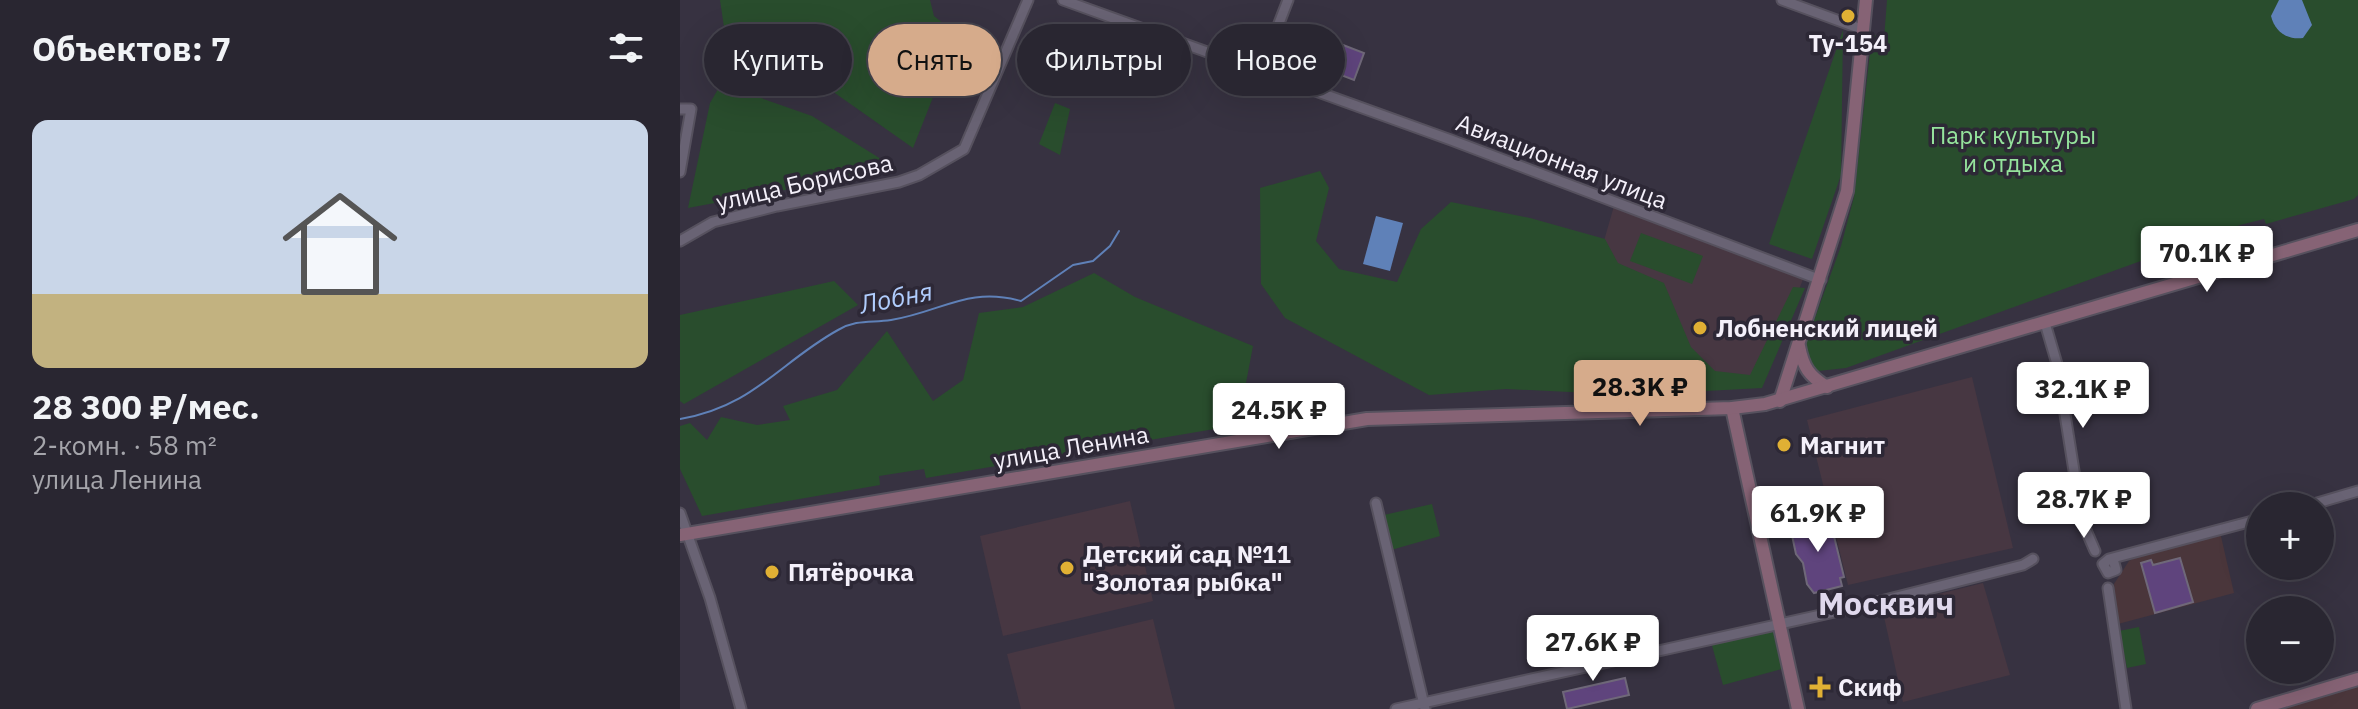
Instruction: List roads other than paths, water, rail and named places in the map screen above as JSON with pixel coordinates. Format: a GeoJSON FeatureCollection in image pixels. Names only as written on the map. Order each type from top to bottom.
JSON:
{"type":"FeatureCollection","features":[{"type":"Feature","properties":{"kind":"main road"},"geometry":{"type":"LineString","coordinates":[[1780,401],[1847,191],[1866,0]]}},
{"type":"Feature","properties":{"kind":"main road","name":"улица Ленина"},"geometry":{"type":"LineString","coordinates":[[684,534],[1367,419],[1732,408],[1780,401],[2358,230]]}},
{"type":"Feature","properties":{"kind":"main road"},"geometry":{"type":"LineString","coordinates":[[1799,345],[1802,362],[1810,377],[1827,387]]}},
{"type":"Feature","properties":{"kind":"main road"},"geometry":{"type":"LineString","coordinates":[[1732,408],[1798,709]]}},
{"type":"Feature","properties":{"kind":"main road"},"geometry":{"type":"LineString","coordinates":[[2257,709],[2358,679]]}},
{"type":"Feature","properties":{"kind":"street","name":"улица Борисова"},"geometry":{"type":"LineString","coordinates":[[680,241],[713,222],[899,182],[919,175],[964,149],[1028,0]]}},
{"type":"Feature","properties":{"kind":"street","name":"Авиационная улица"},"geometry":{"type":"LineString","coordinates":[[1063,0],[1207,51]]}},
{"type":"Feature","properties":{"kind":"street"},"geometry":{"type":"LineString","coordinates":[[1279,24],[1288,0]]}},
{"type":"Feature","properties":{"kind":"street"},"geometry":{"type":"LineString","coordinates":[[1782,0],[1864,30]]}},
{"type":"Feature","properties":{"kind":"street","name":"Авиационная улица"},"geometry":{"type":"LineString","coordinates":[[1330,96],[1821,280]]}},
{"type":"Feature","properties":{"kind":"street"},"geometry":{"type":"LineString","coordinates":[[680,172],[685,109]]}},
{"type":"Feature","properties":{"kind":"street"},"geometry":{"type":"LineString","coordinates":[[2045,323],[2057,364],[2082,521],[2095,551],[2110,566]]}},
{"type":"Feature","properties":{"kind":"street"},"geometry":{"type":"LineString","coordinates":[[2334,498],[2358,491]]}},
{"type":"Feature","properties":{"kind":"street"},"geometry":{"type":"LineString","coordinates":[[1376,503],[1424,706]]}},
{"type":"Feature","properties":{"kind":"street"},"geometry":{"type":"LineString","coordinates":[[680,513],[684,534],[741,709]]}},
{"type":"Feature","properties":{"kind":"street"},"geometry":{"type":"LineString","coordinates":[[2110,566],[2136,552],[2246,523]]}},
{"type":"Feature","properties":{"kind":"street"},"geometry":{"type":"LineString","coordinates":[[1396,709],[1424,706],[1781,623],[1993,573],[2033,559]]}},
{"type":"Feature","properties":{"kind":"street"},"geometry":{"type":"LineString","coordinates":[[2110,566],[2108,588],[2126,709]]}},
{"type":"Feature","properties":{"kind":"water"},"geometry":{"type":"Polygon","coordinates":[[[2279,0],[2302,0],[2312,25],[2303,38],[2287,36],[2275,26],[2271,16],[2279,0]]]}},
{"type":"Feature","properties":{"kind":"water"},"geometry":{"type":"Polygon","coordinates":[[[1376,216],[1403,223],[1390,271],[1363,264],[1376,216]]]}},
{"type":"Feature","properties":{"kind":"waterway","name":"Лобня"},"geometry":{"type":"LineString","coordinates":[[680,419],[727,405],[747,394],[818,343],[851,324],[891,320],[970,298],[1002,297],[1021,301],[1073,265],[1093,261],[1110,246],[1119,231]]}},
{"type":"Feature","properties":{"kind":"place","name":"Ту-154"},"geometry":{"type":"Point","coordinates":[1848,16]}},
{"type":"Feature","properties":{"kind":"place","name":"Лобненский лицей"},"geometry":{"type":"Point","coordinates":[1700,328]}},
{"type":"Feature","properties":{"kind":"place","name":"Магнит"},"geometry":{"type":"Point","coordinates":[1784,445]}},
{"type":"Feature","properties":{"kind":"place","name":"Детский сад №11 \"Золотая рыбка\""},"geometry":{"type":"Point","coordinates":[1067,568]}},
{"type":"Feature","properties":{"kind":"place","name":"Пятёрочка"},"geometry":{"type":"Point","coordinates":[772,572]}},
{"type":"Feature","properties":{"kind":"place","name":"Скиф"},"geometry":{"type":"Point","coordinates":[1820,687]}},
{"type":"Feature","properties":{"kind":"district","name":"Москвич"},"geometry":{"type":"Point","coordinates":[1886,603]}},
{"type":"Feature","properties":{"kind":"park label","name":"Парк культуры и отдыха"},"geometry":{"type":"Point","coordinates":[2013,149]}}]}
